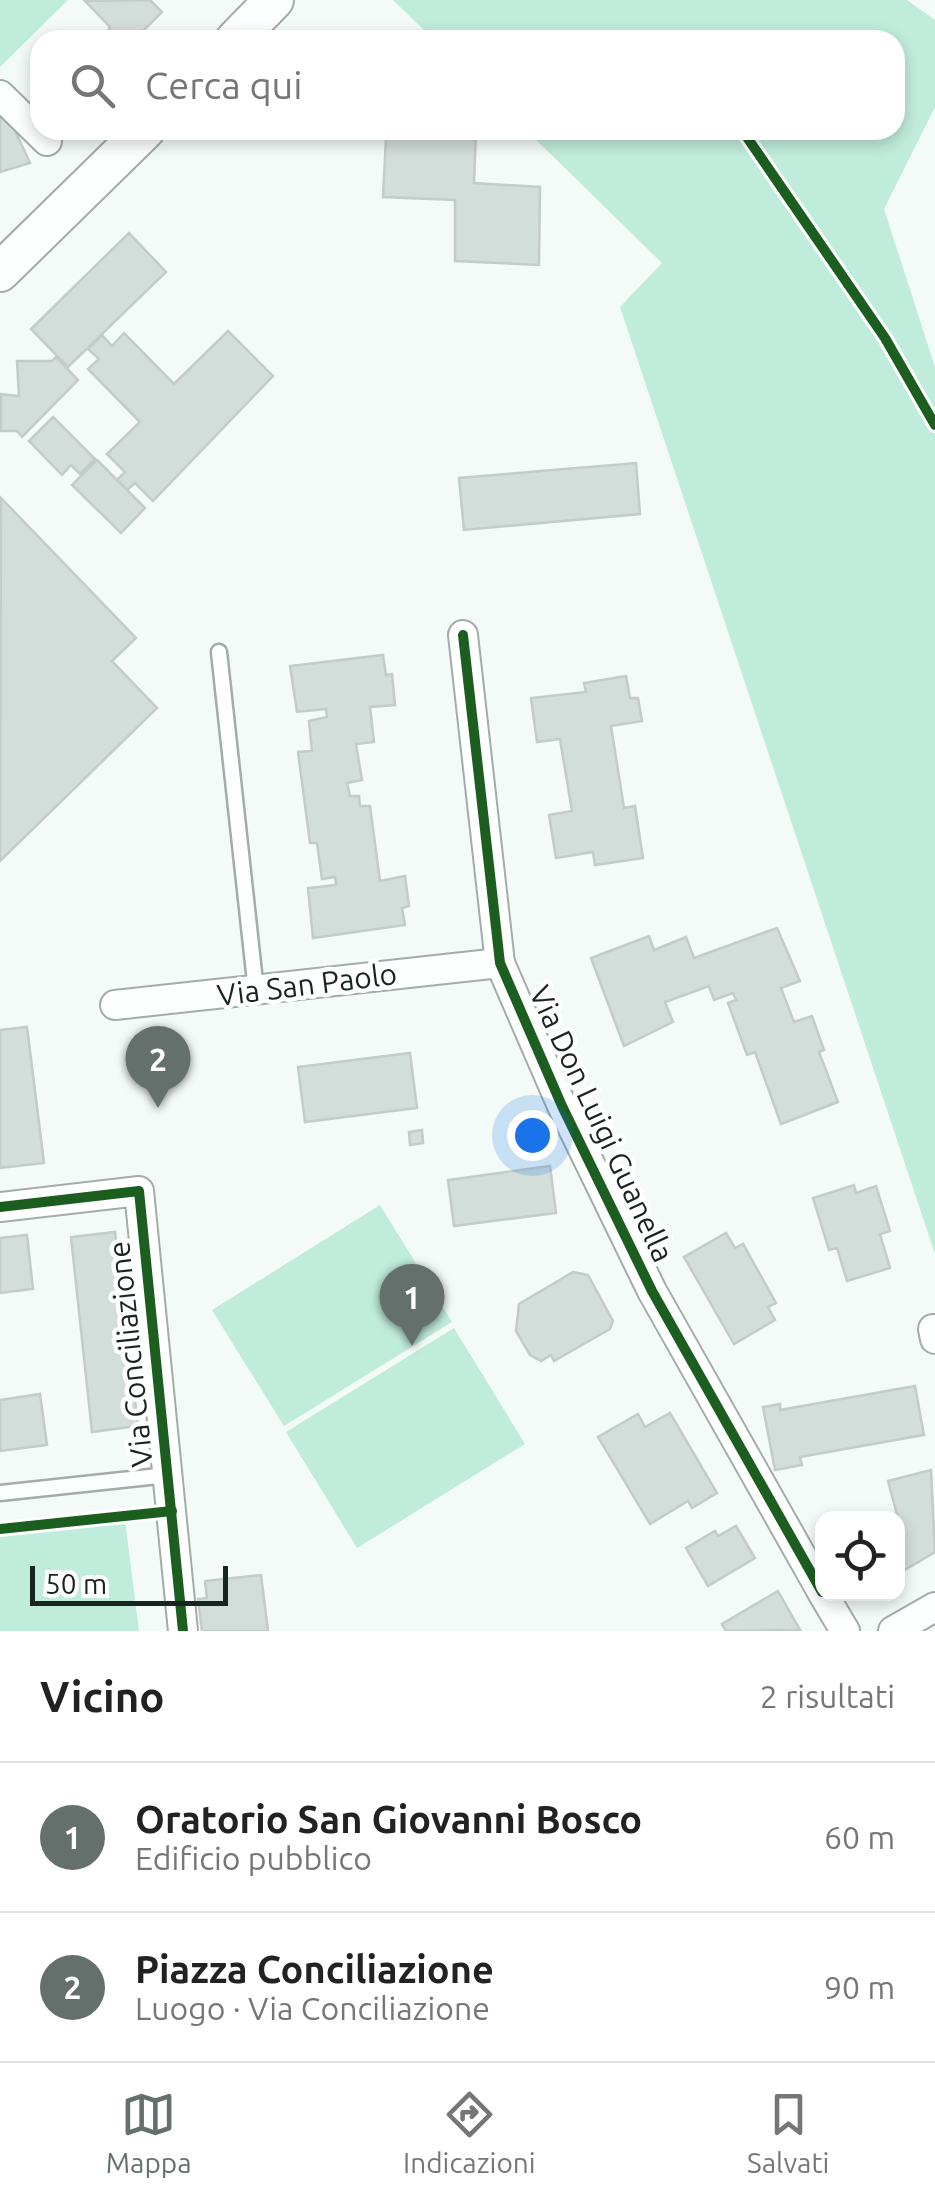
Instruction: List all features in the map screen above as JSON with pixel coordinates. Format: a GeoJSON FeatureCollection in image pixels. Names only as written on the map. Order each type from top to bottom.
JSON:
{"type":"FeatureCollection","features":[{"type":"Feature","properties":{"kind":"street"},"geometry":{"type":"LineString","coordinates":[[0,95],[30,124]]}},
{"type":"Feature","properties":{"kind":"street"},"geometry":{"type":"LineString","coordinates":[[0,272],[135,140]]}},
{"type":"Feature","properties":{"kind":"street","name":"Via Don Luigi Guanella"},"geometry":{"type":"LineString","coordinates":[[464,636],[500,963],[562,1106],[652,1290],[815,1579]]}},
{"type":"Feature","properties":{"kind":"street","name":"Via San Paolo"},"geometry":{"type":"LineString","coordinates":[[114,1005],[500,963]]}},
{"type":"Feature","properties":{"kind":"street","name":"Via Conciliazione"},"geometry":{"type":"LineString","coordinates":[[0,1207],[139,1192],[182,1631]]}},
{"type":"Feature","properties":{"kind":"street","name":"Via Don Luigi Guanella"},"geometry":{"type":"LineString","coordinates":[[827,1601],[844,1631]]}},
{"type":"Feature","properties":{"kind":"street"},"geometry":{"type":"LineString","coordinates":[[893,1631],[935,1607]]}},
{"type":"Feature","properties":{"kind":"lane"},"geometry":{"type":"LineString","coordinates":[[220,652],[256,992]]}},
{"type":"Feature","properties":{"kind":"lane"},"geometry":{"type":"LineString","coordinates":[[0,1493],[169,1475]]}},
{"type":"Feature","properties":{"kind":"green space"},"geometry":{"type":"Polygon","coordinates":[[[0,0],[68,0],[38,30],[30,30],[30,37],[0,67],[0,0]]]}},
{"type":"Feature","properties":{"kind":"green space"},"geometry":{"type":"Polygon","coordinates":[[[393,0],[907,0],[935,20],[935,107],[884,209],[935,367],[935,1254],[620,307],[662,263],[536,140],[905,140],[905,30],[424,30],[393,0]]]}},
{"type":"Feature","properties":{"kind":"green space"},"geometry":{"type":"Polygon","coordinates":[[[380,1205],[452,1322],[284,1426],[212,1310],[380,1205]]]}},
{"type":"Feature","properties":{"kind":"green space"},"geometry":{"type":"Polygon","coordinates":[[[454,1328],[525,1444],[357,1548],[286,1432],[454,1328]]]}},
{"type":"Feature","properties":{"kind":"green space"},"geometry":{"type":"Polygon","coordinates":[[[125,1520],[139,1631],[0,1631],[0,1535],[125,1520]]]}},
{"type":"Feature","properties":{"kind":"building"},"geometry":{"type":"Polygon","coordinates":[[[150,0],[162,12],[144,30],[108,30],[110,27],[85,1],[150,0]]]}},
{"type":"Feature","properties":{"kind":"building"},"geometry":{"type":"Polygon","coordinates":[[[6,111],[30,163],[0,172],[0,114],[6,111]]]}},
{"type":"Feature","properties":{"kind":"building"},"geometry":{"type":"Polygon","coordinates":[[[386,140],[476,140],[474,183],[540,187],[539,265],[455,261],[455,200],[383,197],[386,140]]]}},
{"type":"Feature","properties":{"kind":"building"},"geometry":{"type":"Polygon","coordinates":[[[129,233],[166,272],[68,367],[31,329],[129,233]]]}},
{"type":"Feature","properties":{"kind":"building"},"geometry":{"type":"Polygon","coordinates":[[[228,331],[273,376],[153,501],[135,483],[127,490],[117,480],[125,472],[107,454],[140,422],[88,369],[99,359],[88,349],[102,335],[112,346],[124,333],[174,384],[228,331]]]}},
{"type":"Feature","properties":{"kind":"building"},"geometry":{"type":"Polygon","coordinates":[[[56,357],[78,380],[22,437],[17,431],[1,431],[1,394],[19,396],[17,361],[52,361],[56,357]]]}},
{"type":"Feature","properties":{"kind":"building"},"geometry":{"type":"Polygon","coordinates":[[[53,417],[95,459],[80,474],[71,465],[62,475],[29,441],[53,417]]]}},
{"type":"Feature","properties":{"kind":"building"},"geometry":{"type":"Polygon","coordinates":[[[97,460],[145,508],[121,533],[72,485],[97,460]]]}},
{"type":"Feature","properties":{"kind":"building"},"geometry":{"type":"Polygon","coordinates":[[[636,463],[640,514],[464,530],[459,478],[636,463]]]}},
{"type":"Feature","properties":{"kind":"building"},"geometry":{"type":"Polygon","coordinates":[[[1,498],[136,638],[112,661],[157,708],[0,861],[1,498]]]}},
{"type":"Feature","properties":{"kind":"building"},"geometry":{"type":"Polygon","coordinates":[[[383,655],[386,675],[392,674],[395,705],[370,707],[374,742],[356,744],[362,780],[347,783],[350,796],[359,796],[360,806],[370,806],[380,881],[405,876],[409,906],[402,908],[405,925],[313,938],[308,888],[336,885],[335,877],[322,879],[317,843],[310,843],[298,752],[312,751],[309,721],[327,717],[326,709],[297,712],[290,666],[383,655]]]}},
{"type":"Feature","properties":{"kind":"building"},"geometry":{"type":"Polygon","coordinates":[[[626,676],[630,698],[638,698],[642,721],[611,726],[624,808],[635,806],[643,858],[595,865],[593,852],[556,858],[549,815],[572,811],[560,739],[537,742],[531,698],[586,692],[584,683],[626,676]]]}},
{"type":"Feature","properties":{"kind":"building"},"geometry":{"type":"Polygon","coordinates":[[[777,928],[800,981],[781,988],[794,1022],[812,1016],[824,1050],[819,1052],[838,1102],[781,1124],[755,1052],[747,1055],[728,1003],[736,1000],[733,993],[714,1000],[709,986],[665,1002],[673,1022],[624,1046],[591,958],[649,936],[654,950],[686,937],[694,958],[777,928]]]}},
{"type":"Feature","properties":{"kind":"building"},"geometry":{"type":"Polygon","coordinates":[[[27,1027],[44,1163],[0,1168],[0,1030],[27,1027]]]}},
{"type":"Feature","properties":{"kind":"building"},"geometry":{"type":"Polygon","coordinates":[[[410,1053],[417,1108],[305,1122],[298,1067],[410,1053]]]}},
{"type":"Feature","properties":{"kind":"building"},"geometry":{"type":"Polygon","coordinates":[[[422,1130],[423,1143],[410,1145],[409,1132],[422,1130]]]}},
{"type":"Feature","properties":{"kind":"building"},"geometry":{"type":"Polygon","coordinates":[[[550,1166],[556,1213],[454,1226],[448,1180],[550,1166]]]}},
{"type":"Feature","properties":{"kind":"building"},"geometry":{"type":"Polygon","coordinates":[[[854,1185],[856,1193],[876,1186],[890,1231],[880,1234],[890,1268],[847,1281],[837,1248],[829,1250],[813,1198],[854,1185]]]}},
{"type":"Feature","properties":{"kind":"building"},"geometry":{"type":"Polygon","coordinates":[[[115,1232],[138,1426],[92,1432],[71,1237],[115,1232]]]}},
{"type":"Feature","properties":{"kind":"building"},"geometry":{"type":"Polygon","coordinates":[[[726,1233],[735,1248],[743,1244],[776,1303],[768,1307],[775,1320],[734,1344],[684,1257],[726,1233]]]}},
{"type":"Feature","properties":{"kind":"building"},"geometry":{"type":"Polygon","coordinates":[[[27,1235],[33,1289],[0,1293],[0,1238],[27,1235]]]}},
{"type":"Feature","properties":{"kind":"building"},"geometry":{"type":"Polygon","coordinates":[[[573,1272],[588,1275],[613,1321],[610,1329],[554,1361],[551,1355],[541,1361],[530,1355],[516,1331],[519,1304],[573,1272]]]}},
{"type":"Feature","properties":{"kind":"building"},"geometry":{"type":"Polygon","coordinates":[[[915,1386],[924,1435],[800,1457],[802,1465],[775,1470],[763,1407],[780,1404],[780,1410],[915,1386]]]}},
{"type":"Feature","properties":{"kind":"building"},"geometry":{"type":"Polygon","coordinates":[[[40,1394],[47,1445],[0,1451],[0,1400],[40,1394]]]}},
{"type":"Feature","properties":{"kind":"building"},"geometry":{"type":"Polygon","coordinates":[[[670,1413],[717,1493],[692,1508],[688,1501],[650,1524],[598,1437],[638,1414],[645,1427],[670,1413]]]}},
{"type":"Feature","properties":{"kind":"building"},"geometry":{"type":"Polygon","coordinates":[[[931,1470],[935,1552],[905,1570],[905,1511],[896,1511],[888,1481],[931,1470]]]}},
{"type":"Feature","properties":{"kind":"building"},"geometry":{"type":"Polygon","coordinates":[[[736,1526],[755,1558],[708,1586],[686,1548],[715,1531],[718,1536],[736,1526]]]}},
{"type":"Feature","properties":{"kind":"building"},"geometry":{"type":"Polygon","coordinates":[[[261,1575],[268,1631],[202,1631],[198,1599],[207,1598],[205,1581],[261,1575]]]}},
{"type":"Feature","properties":{"kind":"building"},"geometry":{"type":"Polygon","coordinates":[[[778,1591],[800,1630],[726,1631],[722,1624],[778,1591]]]}},
{"type":"Feature","properties":{"kind":"cycle path"},"geometry":{"type":"LineString","coordinates":[[749,140],[885,338],[935,425]]}},
{"type":"Feature","properties":{"kind":"cycle path"},"geometry":{"type":"LineString","coordinates":[[463,635],[500,963],[562,1106],[652,1291],[815,1580]]}},
{"type":"Feature","properties":{"kind":"cycle path"},"geometry":{"type":"LineString","coordinates":[[0,1207],[139,1191],[183,1631]]}},
{"type":"Feature","properties":{"kind":"cycle path"},"geometry":{"type":"LineString","coordinates":[[0,1529],[172,1511]]}},
{"type":"Feature","properties":{"kind":"place","name":"Piazza Conciliazione"},"geometry":{"type":"Point","coordinates":[158,1108]}},
{"type":"Feature","properties":{"kind":"place","name":"Oratorio San Giovanni Bosco"},"geometry":{"type":"Point","coordinates":[412,1346]}}]}
